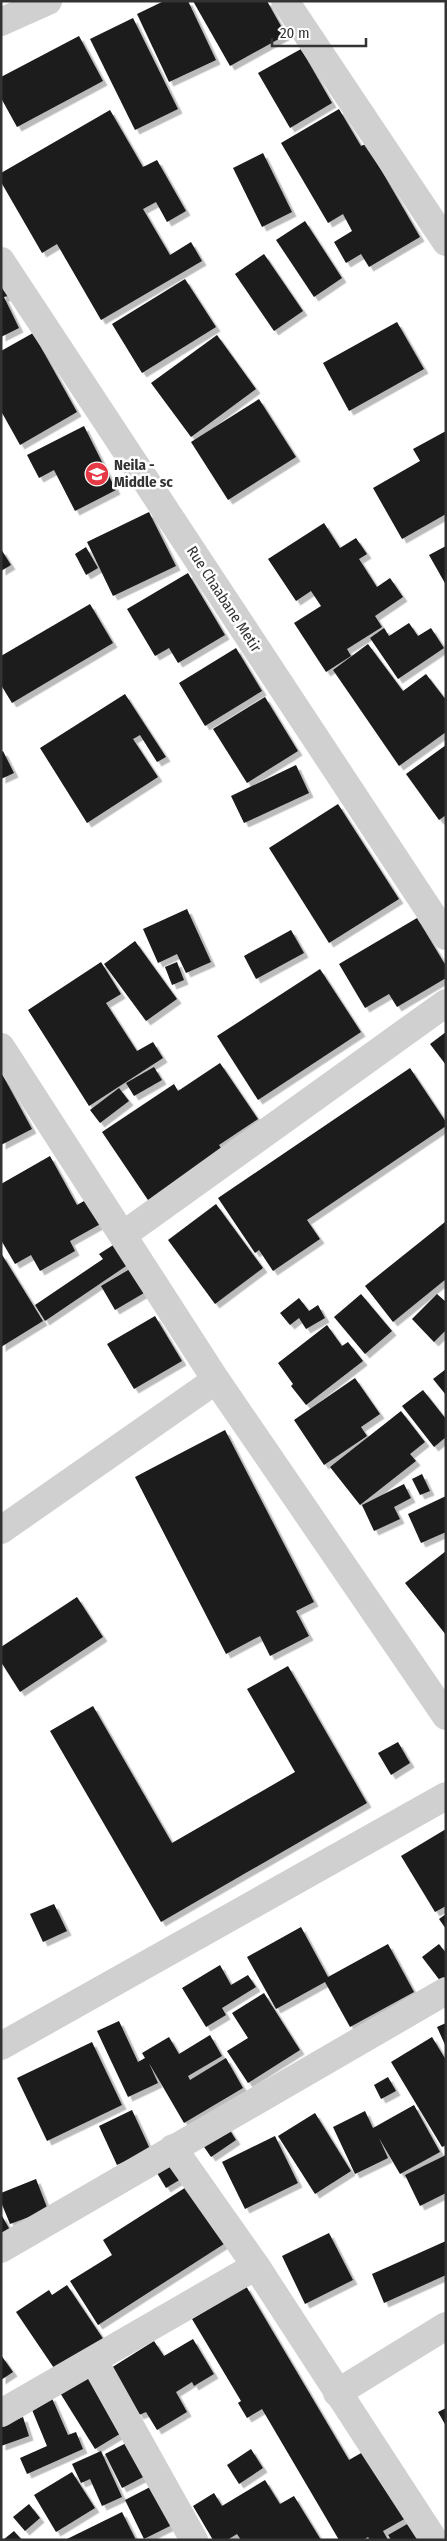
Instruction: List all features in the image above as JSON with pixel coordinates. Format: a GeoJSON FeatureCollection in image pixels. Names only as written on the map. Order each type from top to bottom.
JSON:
{"type":"FeatureCollection","features":[{"type":"Feature","properties":{"kind":"street"},"geometry":{"type":"LineString","coordinates":[[1,22],[48,1]]}},
{"type":"Feature","properties":{"kind":"street"},"geometry":{"type":"LineString","coordinates":[[285,1],[446,242]]}},
{"type":"Feature","properties":{"kind":"street","name":"Rue Chaabane Metir"},"geometry":{"type":"LineString","coordinates":[[1,261],[446,936]]}},
{"type":"Feature","properties":{"kind":"street"},"geometry":{"type":"LineString","coordinates":[[124,1235],[446,1003]]}},
{"type":"Feature","properties":{"kind":"street"},"geometry":{"type":"LineString","coordinates":[[1,1047],[216,1380],[446,1716]]}},
{"type":"Feature","properties":{"kind":"street"},"geometry":{"type":"LineString","coordinates":[[1,1530],[216,1380]]}},
{"type":"Feature","properties":{"kind":"street"},"geometry":{"type":"LineString","coordinates":[[1,2046],[446,1796]]}},
{"type":"Feature","properties":{"kind":"street"},"geometry":{"type":"LineString","coordinates":[[1,2249],[446,1991]]}},
{"type":"Feature","properties":{"kind":"street"},"geometry":{"type":"LineString","coordinates":[[173,2148],[256,2266],[434,2540]]}},
{"type":"Feature","properties":{"kind":"street"},"geometry":{"type":"LineString","coordinates":[[1,2413],[256,2266]]}},
{"type":"Feature","properties":{"kind":"street"},"geometry":{"type":"LineString","coordinates":[[337,2393],[446,2326]]}},
{"type":"Feature","properties":{"kind":"street"},"geometry":{"type":"LineString","coordinates":[[94,2361],[194,2540]]}},
{"type":"Feature","properties":{"kind":"building"},"geometry":{"type":"Polygon","coordinates":[[[164,1],[188,1],[216,60],[169,82],[137,14],[164,1]]]}},
{"type":"Feature","properties":{"kind":"building"},"geometry":{"type":"Polygon","coordinates":[[[193,1],[267,1],[286,35],[230,66],[193,1]]]}},
{"type":"Feature","properties":{"kind":"building"},"geometry":{"type":"Polygon","coordinates":[[[133,18],[178,109],[135,130],[90,39],[133,18]]]}},
{"type":"Feature","properties":{"kind":"building"},"geometry":{"type":"Polygon","coordinates":[[[79,36],[103,81],[17,127],[1,98],[1,77],[79,36]]]}},
{"type":"Feature","properties":{"kind":"building"},"geometry":{"type":"Polygon","coordinates":[[[301,49],[332,103],[290,128],[258,73],[301,49]]]}},
{"type":"Feature","properties":{"kind":"building"},"geometry":{"type":"Polygon","coordinates":[[[339,109],[361,146],[366,144],[420,237],[369,267],[361,254],[346,263],[334,242],[352,231],[343,214],[328,223],[281,143],[339,109]]]}},
{"type":"Feature","properties":{"kind":"building"},"geometry":{"type":"Polygon","coordinates":[[[110,110],[143,167],[157,160],[186,211],[167,222],[156,202],[143,209],[170,255],[191,242],[202,261],[101,320],[57,244],[42,253],[1,182],[1,173],[110,110]]]}},
{"type":"Feature","properties":{"kind":"building"},"geometry":{"type":"Polygon","coordinates":[[[263,153],[292,212],[262,227],[233,168],[263,153]]]}},
{"type":"Feature","properties":{"kind":"building"},"geometry":{"type":"Polygon","coordinates":[[[305,221],[342,278],[314,297],[276,240],[305,221]]]}},
{"type":"Feature","properties":{"kind":"building"},"geometry":{"type":"Polygon","coordinates":[[[264,254],[303,311],[274,331],[235,274],[264,254]]]}},
{"type":"Feature","properties":{"kind":"building"},"geometry":{"type":"Polygon","coordinates":[[[185,279],[216,327],[142,373],[112,324],[185,279]]]}},
{"type":"Feature","properties":{"kind":"building"},"geometry":{"type":"Polygon","coordinates":[[[1,282],[8,296],[4,297],[19,328],[1,337],[1,282]]]}},
{"type":"Feature","properties":{"kind":"building"},"geometry":{"type":"Polygon","coordinates":[[[397,322],[424,369],[349,411],[323,363],[397,322]]]}},
{"type":"Feature","properties":{"kind":"building"},"geometry":{"type":"Polygon","coordinates":[[[33,333],[77,412],[20,445],[1,411],[1,351],[33,333]]]}},
{"type":"Feature","properties":{"kind":"building"},"geometry":{"type":"Polygon","coordinates":[[[217,335],[256,389],[191,437],[151,383],[217,335]]]}},
{"type":"Feature","properties":{"kind":"building"},"geometry":{"type":"Polygon","coordinates":[[[259,399],[296,457],[228,500],[191,442],[259,399]]]}},
{"type":"Feature","properties":{"kind":"building"},"geometry":{"type":"Polygon","coordinates":[[[84,426],[116,490],[75,511],[54,470],[39,478],[27,455],[84,426]]]}},
{"type":"Feature","properties":{"kind":"building"},"geometry":{"type":"Polygon","coordinates":[[[446,431],[446,514],[402,539],[373,488],[420,461],[413,449],[446,431]]]}},
{"type":"Feature","properties":{"kind":"building"},"geometry":{"type":"Polygon","coordinates":[[[149,512],[176,566],[113,596],[87,542],[149,512]]]}},
{"type":"Feature","properties":{"kind":"building"},"geometry":{"type":"Polygon","coordinates":[[[324,523],[340,548],[356,538],[367,554],[359,559],[377,587],[390,578],[403,597],[375,616],[382,627],[347,649],[351,656],[326,672],[294,623],[321,606],[311,591],[296,601],[268,559],[324,523]]]}},
{"type":"Feature","properties":{"kind":"building"},"geometry":{"type":"Polygon","coordinates":[[[446,546],[446,585],[429,555],[446,546]]]}},
{"type":"Feature","properties":{"kind":"building"},"geometry":{"type":"Polygon","coordinates":[[[86,547],[98,568],[86,575],[75,554],[86,547]]]}},
{"type":"Feature","properties":{"kind":"building"},"geometry":{"type":"Polygon","coordinates":[[[1,549],[11,565],[1,571],[1,549]]]}},
{"type":"Feature","properties":{"kind":"building"},"geometry":{"type":"Polygon","coordinates":[[[188,573],[225,635],[178,663],[169,648],[155,656],[127,609],[188,573]]]}},
{"type":"Feature","properties":{"kind":"building"},"geometry":{"type":"Polygon","coordinates":[[[90,604],[113,643],[12,703],[1,685],[1,656],[90,604]]]}},
{"type":"Feature","properties":{"kind":"building"},"geometry":{"type":"Polygon","coordinates":[[[409,623],[418,636],[431,628],[444,648],[398,679],[370,638],[384,628],[389,636],[409,623]]]}},
{"type":"Feature","properties":{"kind":"building"},"geometry":{"type":"Polygon","coordinates":[[[368,644],[403,691],[426,674],[446,700],[446,732],[399,766],[333,670],[368,644]]]}},
{"type":"Feature","properties":{"kind":"building"},"geometry":{"type":"Polygon","coordinates":[[[236,648],[262,691],[205,726],[179,683],[236,648]]]}},
{"type":"Feature","properties":{"kind":"building"},"geometry":{"type":"Polygon","coordinates":[[[125,694],[166,757],[157,762],[140,735],[133,739],[158,777],[87,823],[40,748],[125,694]]]}},
{"type":"Feature","properties":{"kind":"building"},"geometry":{"type":"Polygon","coordinates":[[[265,697],[298,751],[247,783],[213,729],[265,697]]]}},
{"type":"Feature","properties":{"kind":"building"},"geometry":{"type":"Polygon","coordinates":[[[446,745],[446,815],[439,820],[406,774],[446,745]]]}},
{"type":"Feature","properties":{"kind":"building"},"geometry":{"type":"Polygon","coordinates":[[[3,751],[14,773],[1,779],[1,752],[3,751]]]}},
{"type":"Feature","properties":{"kind":"building"},"geometry":{"type":"Polygon","coordinates":[[[296,765],[309,793],[244,823],[231,796],[296,765]]]}},
{"type":"Feature","properties":{"kind":"building"},"geometry":{"type":"Polygon","coordinates":[[[338,804],[399,899],[329,943],[269,848],[338,804]]]}},
{"type":"Feature","properties":{"kind":"building"},"geometry":{"type":"Polygon","coordinates":[[[187,909],[211,962],[186,973],[177,954],[158,963],[143,929],[187,909]]]}},
{"type":"Feature","properties":{"kind":"building"},"geometry":{"type":"Polygon","coordinates":[[[417,918],[446,966],[446,978],[397,1007],[389,994],[365,1008],[339,964],[417,918]]]}},
{"type":"Feature","properties":{"kind":"building"},"geometry":{"type":"Polygon","coordinates":[[[291,930],[304,953],[256,979],[244,956],[291,930]]]}},
{"type":"Feature","properties":{"kind":"building"},"geometry":{"type":"Polygon","coordinates":[[[135,941],[177,999],[146,1021],[104,964],[135,941]]]}},
{"type":"Feature","properties":{"kind":"building"},"geometry":{"type":"Polygon","coordinates":[[[101,962],[121,994],[106,1003],[137,1051],[153,1042],[163,1058],[89,1106],[28,1010],[101,962]]]}},
{"type":"Feature","properties":{"kind":"building"},"geometry":{"type":"Polygon","coordinates":[[[177,962],[184,980],[172,985],[165,967],[177,962]]]}},
{"type":"Feature","properties":{"kind":"building"},"geometry":{"type":"Polygon","coordinates":[[[320,969],[361,1032],[258,1100],[217,1036],[320,969]]]}},
{"type":"Feature","properties":{"kind":"building"},"geometry":{"type":"Polygon","coordinates":[[[446,1032],[446,1065],[430,1044],[446,1032]]]}},
{"type":"Feature","properties":{"kind":"building"},"geometry":{"type":"Polygon","coordinates":[[[220,1063],[258,1119],[219,1145],[227,1157],[152,1206],[102,1132],[174,1084],[178,1091],[220,1063]]]}},
{"type":"Feature","properties":{"kind":"building"},"geometry":{"type":"Polygon","coordinates":[[[154,1067],[162,1080],[134,1096],[126,1083],[154,1067]]]}},
{"type":"Feature","properties":{"kind":"building"},"geometry":{"type":"Polygon","coordinates":[[[410,1068],[446,1122],[446,1126],[307,1220],[320,1239],[273,1271],[259,1250],[255,1253],[218,1198],[410,1068]]]}},
{"type":"Feature","properties":{"kind":"building"},"geometry":{"type":"Polygon","coordinates":[[[1,1072],[32,1129],[1,1145],[1,1072]]]}},
{"type":"Feature","properties":{"kind":"building"},"geometry":{"type":"Polygon","coordinates":[[[119,1088],[129,1101],[100,1123],[90,1110],[119,1088]]]}},
{"type":"Feature","properties":{"kind":"building"},"geometry":{"type":"Polygon","coordinates":[[[50,1156],[77,1205],[91,1197],[104,1222],[70,1241],[75,1251],[40,1271],[31,1255],[15,1264],[1,1240],[1,1184],[50,1156]]]}},
{"type":"Feature","properties":{"kind":"building"},"geometry":{"type":"Polygon","coordinates":[[[216,1204],[263,1268],[215,1304],[168,1240],[216,1204]]]}},
{"type":"Feature","properties":{"kind":"building"},"geometry":{"type":"Polygon","coordinates":[[[445,1222],[446,1279],[393,1322],[365,1286],[445,1222]]]}},
{"type":"Feature","properties":{"kind":"building"},"geometry":{"type":"Polygon","coordinates":[[[118,1242],[132,1262],[45,1321],[35,1305],[103,1259],[99,1254],[118,1242]]]}},
{"type":"Feature","properties":{"kind":"building"},"geometry":{"type":"Polygon","coordinates":[[[1,1253],[43,1321],[1,1347],[1,1253]]]}},
{"type":"Feature","properties":{"kind":"building"},"geometry":{"type":"Polygon","coordinates":[[[130,1269],[144,1293],[115,1310],[101,1286],[130,1269]]]}},
{"type":"Feature","properties":{"kind":"building"},"geometry":{"type":"Polygon","coordinates":[[[361,1294],[392,1331],[365,1354],[334,1317],[361,1294]]]}},
{"type":"Feature","properties":{"kind":"building"},"geometry":{"type":"Polygon","coordinates":[[[437,1294],[446,1302],[446,1330],[434,1342],[412,1319],[437,1294]]]}},
{"type":"Feature","properties":{"kind":"building"},"geometry":{"type":"Polygon","coordinates":[[[299,1298],[309,1311],[318,1305],[325,1318],[306,1329],[299,1318],[290,1325],[280,1313],[299,1298]]]}},
{"type":"Feature","properties":{"kind":"building"},"geometry":{"type":"Polygon","coordinates":[[[155,1316],[182,1361],[134,1389],[107,1344],[155,1316]]]}},
{"type":"Feature","properties":{"kind":"building"},"geometry":{"type":"Polygon","coordinates":[[[327,1325],[342,1346],[348,1342],[363,1361],[306,1405],[291,1386],[293,1384],[278,1363],[327,1325]]]}},
{"type":"Feature","properties":{"kind":"building"},"geometry":{"type":"Polygon","coordinates":[[[446,1369],[446,1395],[433,1379],[446,1369]]]}},
{"type":"Feature","properties":{"kind":"building"},"geometry":{"type":"Polygon","coordinates":[[[355,1378],[380,1414],[361,1427],[367,1436],[324,1465],[294,1420],[355,1378]]]}},
{"type":"Feature","properties":{"kind":"building"},"geometry":{"type":"Polygon","coordinates":[[[423,1390],[446,1419],[446,1437],[434,1447],[402,1406],[423,1390]]]}},
{"type":"Feature","properties":{"kind":"building"},"geometry":{"type":"Polygon","coordinates":[[[401,1411],[425,1442],[410,1454],[416,1461],[360,1505],[330,1467],[401,1411]]]}},
{"type":"Feature","properties":{"kind":"building"},"geometry":{"type":"Polygon","coordinates":[[[225,1430],[314,1602],[296,1611],[309,1636],[270,1656],[260,1636],[226,1654],[135,1477],[225,1430]]]}},
{"type":"Feature","properties":{"kind":"building"},"geometry":{"type":"Polygon","coordinates":[[[422,1474],[430,1491],[420,1495],[412,1479],[422,1474]]]}},
{"type":"Feature","properties":{"kind":"building"},"geometry":{"type":"Polygon","coordinates":[[[404,1484],[411,1498],[394,1507],[400,1519],[374,1531],[362,1505],[404,1484]]]}},
{"type":"Feature","properties":{"kind":"building"},"geometry":{"type":"Polygon","coordinates":[[[446,1496],[446,1532],[421,1543],[408,1514],[446,1496]]]}},
{"type":"Feature","properties":{"kind":"building"},"geometry":{"type":"Polygon","coordinates":[[[446,1551],[446,1635],[405,1583],[446,1551]]]}},
{"type":"Feature","properties":{"kind":"building"},"geometry":{"type":"Polygon","coordinates":[[[77,1597],[103,1637],[20,1692],[1,1662],[1,1647],[77,1597]]]}},
{"type":"Feature","properties":{"kind":"building"},"geometry":{"type":"Polygon","coordinates":[[[288,1666],[367,1803],[161,1922],[50,1731],[93,1706],[172,1843],[295,1772],[247,1689],[288,1666]]]}},
{"type":"Feature","properties":{"kind":"building"},"geometry":{"type":"Polygon","coordinates":[[[398,1742],[410,1763],[391,1775],[378,1753],[398,1742]]]}},
{"type":"Feature","properties":{"kind":"building"},"geometry":{"type":"Polygon","coordinates":[[[446,1829],[446,1906],[435,1912],[401,1856],[446,1829]]]}},
{"type":"Feature","properties":{"kind":"building"},"geometry":{"type":"Polygon","coordinates":[[[54,1904],[67,1931],[43,1942],[30,1914],[54,1904]]]}},
{"type":"Feature","properties":{"kind":"building"},"geometry":{"type":"Polygon","coordinates":[[[446,1914],[446,1929],[439,1919],[446,1914]]]}},
{"type":"Feature","properties":{"kind":"building"},"geometry":{"type":"Polygon","coordinates":[[[301,1927],[328,1977],[388,1944],[414,1992],[350,2027],[325,1982],[276,2009],[247,1957],[301,1927]]]}},
{"type":"Feature","properties":{"kind":"building"},"geometry":{"type":"Polygon","coordinates":[[[439,1944],[446,1953],[446,1978],[441,1982],[422,1957],[439,1944]]]}},
{"type":"Feature","properties":{"kind":"building"},"geometry":{"type":"Polygon","coordinates":[[[220,1965],[231,1985],[248,1975],[256,1987],[222,2008],[226,2015],[206,2027],[182,1988],[220,1965]]]}},
{"type":"Feature","properties":{"kind":"building"},"geometry":{"type":"Polygon","coordinates":[[[264,1993],[300,2050],[248,2083],[227,2051],[248,2038],[232,2013],[264,1993]]]}},
{"type":"Feature","properties":{"kind":"building"},"geometry":{"type":"Polygon","coordinates":[[[119,2021],[138,2062],[145,2058],[142,2053],[169,2037],[179,2054],[210,2035],[222,2056],[188,2076],[190,2080],[226,2058],[243,2088],[184,2123],[149,2063],[158,2083],[128,2097],[97,2031],[119,2021]]]}},
{"type":"Feature","properties":{"kind":"building"},"geometry":{"type":"Polygon","coordinates":[[[446,2023],[446,2047],[437,2027],[446,2023]]]}},
{"type":"Feature","properties":{"kind":"building"},"geometry":{"type":"Polygon","coordinates":[[[432,2037],[446,2060],[446,2145],[442,2147],[391,2062],[432,2037]]]}},
{"type":"Feature","properties":{"kind":"building"},"geometry":{"type":"Polygon","coordinates":[[[92,2042],[122,2105],[47,2141],[17,2078],[92,2042]]]}},
{"type":"Feature","properties":{"kind":"building"},"geometry":{"type":"Polygon","coordinates":[[[388,2077],[396,2091],[381,2099],[374,2085],[388,2077]]]}},
{"type":"Feature","properties":{"kind":"building"},"geometry":{"type":"Polygon","coordinates":[[[414,2105],[440,2152],[400,2174],[379,2138],[388,2158],[355,2174],[333,2127],[365,2111],[373,2128],[414,2105]]]}},
{"type":"Feature","properties":{"kind":"building"},"geometry":{"type":"Polygon","coordinates":[[[132,2110],[150,2149],[117,2165],[99,2126],[132,2110]]]}},
{"type":"Feature","properties":{"kind":"building"},"geometry":{"type":"Polygon","coordinates":[[[315,2113],[351,2171],[315,2194],[278,2136],[315,2113]]]}},
{"type":"Feature","properties":{"kind":"building"},"geometry":{"type":"Polygon","coordinates":[[[226,2124],[236,2140],[211,2157],[200,2141],[226,2124]]]}},
{"type":"Feature","properties":{"kind":"building"},"geometry":{"type":"Polygon","coordinates":[[[275,2136],[298,2183],[245,2209],[222,2162],[275,2136]]]}},
{"type":"Feature","properties":{"kind":"building"},"geometry":{"type":"Polygon","coordinates":[[[446,2155],[446,2193],[420,2206],[405,2175],[446,2155]]]}},
{"type":"Feature","properties":{"kind":"building"},"geometry":{"type":"Polygon","coordinates":[[[172,2164],[181,2179],[166,2188],[157,2173],[172,2164]]]}},
{"type":"Feature","properties":{"kind":"building"},"geometry":{"type":"Polygon","coordinates":[[[36,2179],[48,2210],[10,2224],[1,2202],[1,2193],[36,2179]]]}},
{"type":"Feature","properties":{"kind":"building"},"geometry":{"type":"Polygon","coordinates":[[[191,2184],[227,2242],[98,2325],[70,2281],[112,2255],[103,2240],[191,2184]]]}},
{"type":"Feature","properties":{"kind":"building"},"geometry":{"type":"Polygon","coordinates":[[[1,2214],[10,2230],[1,2235],[1,2214]]]}},
{"type":"Feature","properties":{"kind":"building"},"geometry":{"type":"Polygon","coordinates":[[[329,2233],[353,2280],[305,2304],[282,2256],[329,2233]]]}},
{"type":"Feature","properties":{"kind":"building"},"geometry":{"type":"Polygon","coordinates":[[[446,2241],[446,2275],[384,2303],[372,2274],[446,2241]]]}},
{"type":"Feature","properties":{"kind":"building"},"geometry":{"type":"Polygon","coordinates":[[[67,2285],[104,2340],[56,2371],[16,2312],[49,2290],[52,2295],[67,2285]]]}},
{"type":"Feature","properties":{"kind":"building"},"geometry":{"type":"Polygon","coordinates":[[[246,2286],[349,2460],[368,2449],[408,2517],[383,2531],[388,2540],[370,2540],[368,2537],[363,2540],[339,2540],[262,2409],[247,2418],[238,2403],[241,2401],[192,2319],[246,2286]]]}},
{"type":"Feature","properties":{"kind":"building"},"geometry":{"type":"Polygon","coordinates":[[[193,2339],[214,2374],[194,2386],[192,2382],[176,2392],[187,2412],[157,2430],[146,2412],[139,2415],[111,2368],[154,2341],[164,2356],[193,2339]]]}},
{"type":"Feature","properties":{"kind":"building"},"geometry":{"type":"Polygon","coordinates":[[[1,2355],[13,2372],[1,2380],[1,2355]]]}},
{"type":"Feature","properties":{"kind":"building"},"geometry":{"type":"Polygon","coordinates":[[[86,2371],[123,2432],[95,2449],[57,2388],[86,2371]]]}},
{"type":"Feature","properties":{"kind":"building"},"geometry":{"type":"Polygon","coordinates":[[[51,2396],[68,2435],[76,2432],[83,2449],[27,2474],[20,2458],[47,2446],[30,2405],[51,2396]]]}},
{"type":"Feature","properties":{"kind":"building"},"geometry":{"type":"Polygon","coordinates":[[[446,2408],[446,2426],[438,2412],[446,2408]]]}},
{"type":"Feature","properties":{"kind":"building"},"geometry":{"type":"Polygon","coordinates":[[[23,2417],[29,2436],[1,2446],[1,2425],[23,2417]]]}},
{"type":"Feature","properties":{"kind":"building"},"geometry":{"type":"Polygon","coordinates":[[[130,2441],[147,2475],[122,2488],[105,2454],[130,2441]]]}},
{"type":"Feature","properties":{"kind":"building"},"geometry":{"type":"Polygon","coordinates":[[[251,2449],[263,2468],[239,2484],[227,2465],[251,2449]]]}},
{"type":"Feature","properties":{"kind":"building"},"geometry":{"type":"Polygon","coordinates":[[[101,2451],[122,2497],[102,2506],[90,2479],[81,2483],[72,2464],[101,2451]]]}},
{"type":"Feature","properties":{"kind":"building"},"geometry":{"type":"Polygon","coordinates":[[[72,2472],[95,2508],[56,2532],[34,2495],[72,2472]]]}},
{"type":"Feature","properties":{"kind":"building"},"geometry":{"type":"Polygon","coordinates":[[[265,2480],[280,2504],[294,2496],[321,2540],[241,2540],[237,2534],[227,2540],[213,2540],[193,2506],[214,2493],[222,2506],[265,2480]]]}},
{"type":"Feature","properties":{"kind":"building"},"geometry":{"type":"Polygon","coordinates":[[[156,2484],[176,2523],[144,2539],[125,2500],[156,2484]]]}},
{"type":"Feature","properties":{"kind":"building"},"geometry":{"type":"Polygon","coordinates":[[[29,2504],[40,2518],[25,2531],[13,2517],[29,2504]]]}},
{"type":"Feature","properties":{"kind":"building"},"geometry":{"type":"Polygon","coordinates":[[[122,2512],[136,2540],[65,2540],[122,2512]]]}},
{"type":"Feature","properties":{"kind":"building"},"geometry":{"type":"Polygon","coordinates":[[[416,2519],[428,2540],[391,2540],[388,2535],[416,2519]]]}},
{"type":"Feature","properties":{"kind":"building"},"geometry":{"type":"Polygon","coordinates":[[[14,2531],[22,2540],[3,2540],[14,2531]]]}},
{"type":"Feature","properties":{"kind":"place","name":"Neila - Middle sc"},"geometry":{"type":"Point","coordinates":[97,474]}}]}
